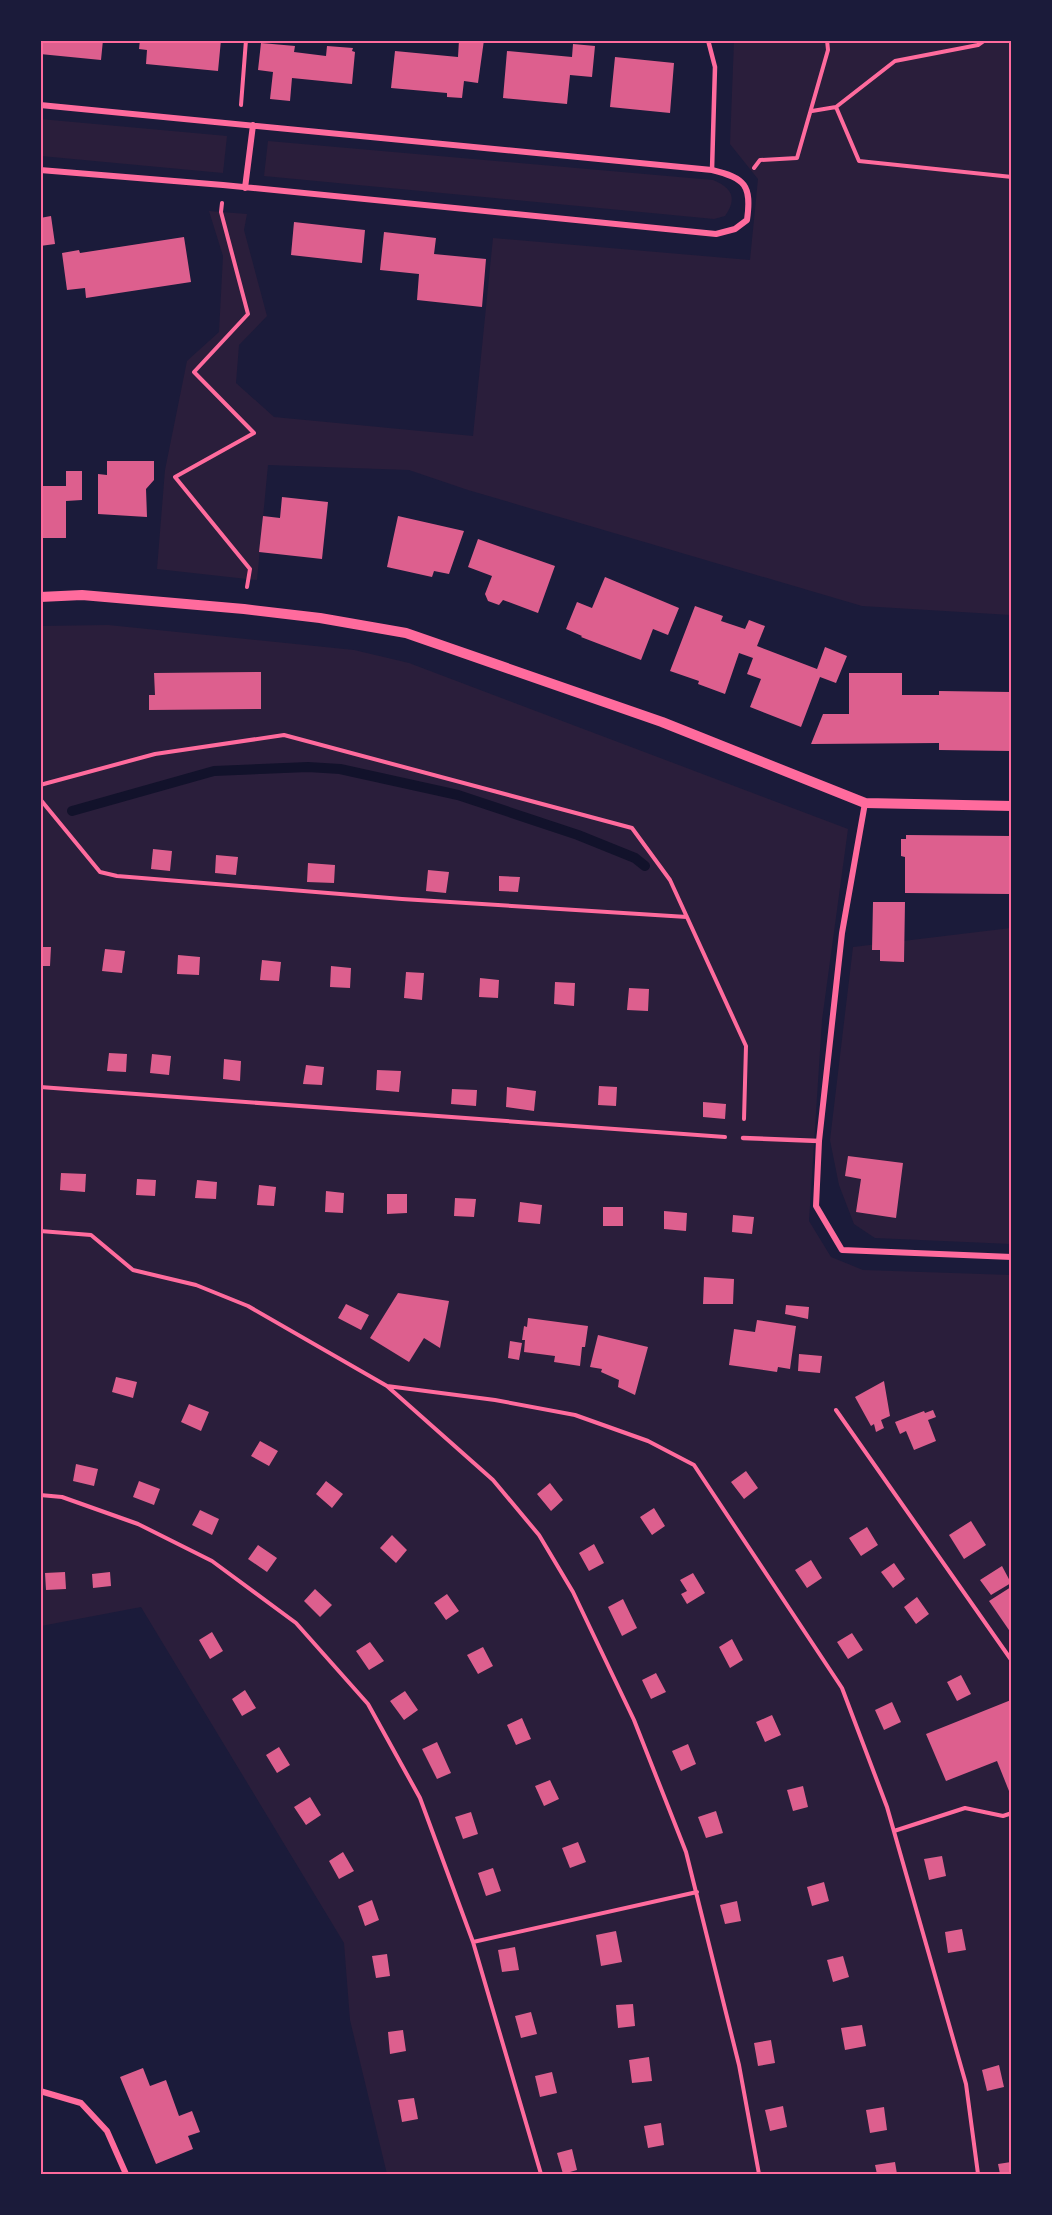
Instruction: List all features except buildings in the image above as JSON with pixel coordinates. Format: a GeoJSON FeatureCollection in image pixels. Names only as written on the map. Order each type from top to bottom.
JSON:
{"type":"FeatureCollection","features":[{"type":"Feature","properties":{"kind":"street"},"geometry":{"type":"LineString","coordinates":[[40,105],[712,170],[733,175],[743,183],[750,199],[747,220],[735,229],[716,234],[223,185],[40,170]]}},
{"type":"Feature","properties":{"kind":"street"},"geometry":{"type":"LineString","coordinates":[[245,188],[253,125]]}},
{"type":"Feature","properties":{"kind":"street"},"geometry":{"type":"LineString","coordinates":[[40,597],[82,595],[244,609],[320,618],[406,633],[662,722],[865,803],[1011,806]]}},
{"type":"Feature","properties":{"kind":"street"},"geometry":{"type":"LineString","coordinates":[[865,803],[842,933],[819,1141],[816,1206],[842,1250],[1011,1257]]}},
{"type":"Feature","properties":{"kind":"street"},"geometry":{"type":"LineString","coordinates":[[40,2091],[81,2103],[107,2131],[126,2175]]}},
{"type":"Feature","properties":{"kind":"lane"},"geometry":{"type":"LineString","coordinates":[[708,40],[715,68],[712,170]]}},
{"type":"Feature","properties":{"kind":"lane"},"geometry":{"type":"LineString","coordinates":[[743,1138],[819,1141]]}},
{"type":"Feature","properties":{"kind":"path"},"geometry":{"type":"LineString","coordinates":[[239,124],[246,40]]}},
{"type":"Feature","properties":{"kind":"path"},"geometry":{"type":"LineString","coordinates":[[743,183],[760,160],[797,158],[813,111],[828,50],[827,40]]}},
{"type":"Feature","properties":{"kind":"path"},"geometry":{"type":"LineString","coordinates":[[813,111],[836,107],[895,61],[978,45],[986,40]]}},
{"type":"Feature","properties":{"kind":"path"},"geometry":{"type":"LineString","coordinates":[[836,107],[859,161],[1011,177]]}},
{"type":"Feature","properties":{"kind":"path"},"geometry":{"type":"LineString","coordinates":[[223,185],[221,212],[248,314],[194,372],[254,433],[175,477],[250,569],[244,609]]}},
{"type":"Feature","properties":{"kind":"path"},"geometry":{"type":"LineString","coordinates":[[40,785],[154,754],[284,735],[632,828],[670,880],[746,1046],[743,1138],[40,1087]]}},
{"type":"Feature","properties":{"kind":"path"},"geometry":{"type":"LineString","coordinates":[[40,799],[100,872],[117,876],[402,899],[688,917]]}},
{"type":"Feature","properties":{"kind":"path"},"geometry":{"type":"LineString","coordinates":[[40,1231],[91,1235],[133,1270],[196,1285],[248,1306],[387,1386],[493,1480],[539,1535],[573,1592],[634,1720],[686,1852],[739,2065],[759,2175]]}},
{"type":"Feature","properties":{"kind":"path"},"geometry":{"type":"LineString","coordinates":[[387,1386],[495,1400],[575,1415],[648,1441],[694,1465],[842,1688],[887,1807],[966,2084],[978,2175]]}},
{"type":"Feature","properties":{"kind":"path"},"geometry":{"type":"LineString","coordinates":[[836,1410],[1011,1661]]}},
{"type":"Feature","properties":{"kind":"path"},"geometry":{"type":"LineString","coordinates":[[40,1495],[62,1497],[138,1524],[212,1561],[296,1623],[368,1704],[420,1798],[473,1942],[541,2175]]}},
{"type":"Feature","properties":{"kind":"path"},"geometry":{"type":"LineString","coordinates":[[894,1831],[965,1808],[1003,1816],[1011,1813]]}},
{"type":"Feature","properties":{"kind":"path"},"geometry":{"type":"LineString","coordinates":[[473,1942],[697,1892]]}},
{"type":"Feature","properties":{"kind":"shaded area"},"geometry":{"type":"Polygon","coordinates":[[[734,41],[1011,41],[1011,615],[862,606],[468,490],[409,470],[268,465],[257,580],[157,569],[165,470],[187,361],[219,332],[223,256],[209,211],[247,214],[244,230],[267,316],[239,345],[236,383],[274,417],[473,436],[493,238],[750,260],[758,179],[730,144],[734,41]]]}},
{"type":"Feature","properties":{"kind":"shaded area"},"geometry":{"type":"Polygon","coordinates":[[[40,119],[227,136],[223,173],[41,156],[40,119]]]}},
{"type":"Feature","properties":{"kind":"shaded area"},"geometry":{"type":"Polygon","coordinates":[[[268,141],[713,180],[729,190],[732,199],[725,216],[714,219],[264,176],[268,141]]]}},
{"type":"Feature","properties":{"kind":"shaded area"},"geometry":{"type":"Polygon","coordinates":[[[108,625],[354,650],[409,663],[848,829],[822,1020],[809,1221],[831,1257],[863,1270],[1011,1275],[1011,2174],[387,2174],[350,2020],[344,1943],[141,1607],[41,1626],[40,626],[108,625]]]}},
{"type":"Feature","properties":{"kind":"shaded area"},"geometry":{"type":"Polygon","coordinates":[[[1011,928],[1011,1244],[875,1238],[854,1224],[839,1185],[830,1140],[853,947],[1011,928]]]}},
{"type":"Feature","properties":{"kind":"waterway"},"geometry":{"type":"LineString","coordinates":[[72,811],[214,771],[308,767],[340,769],[458,795],[578,835],[635,858],[645,866]]}}]}
